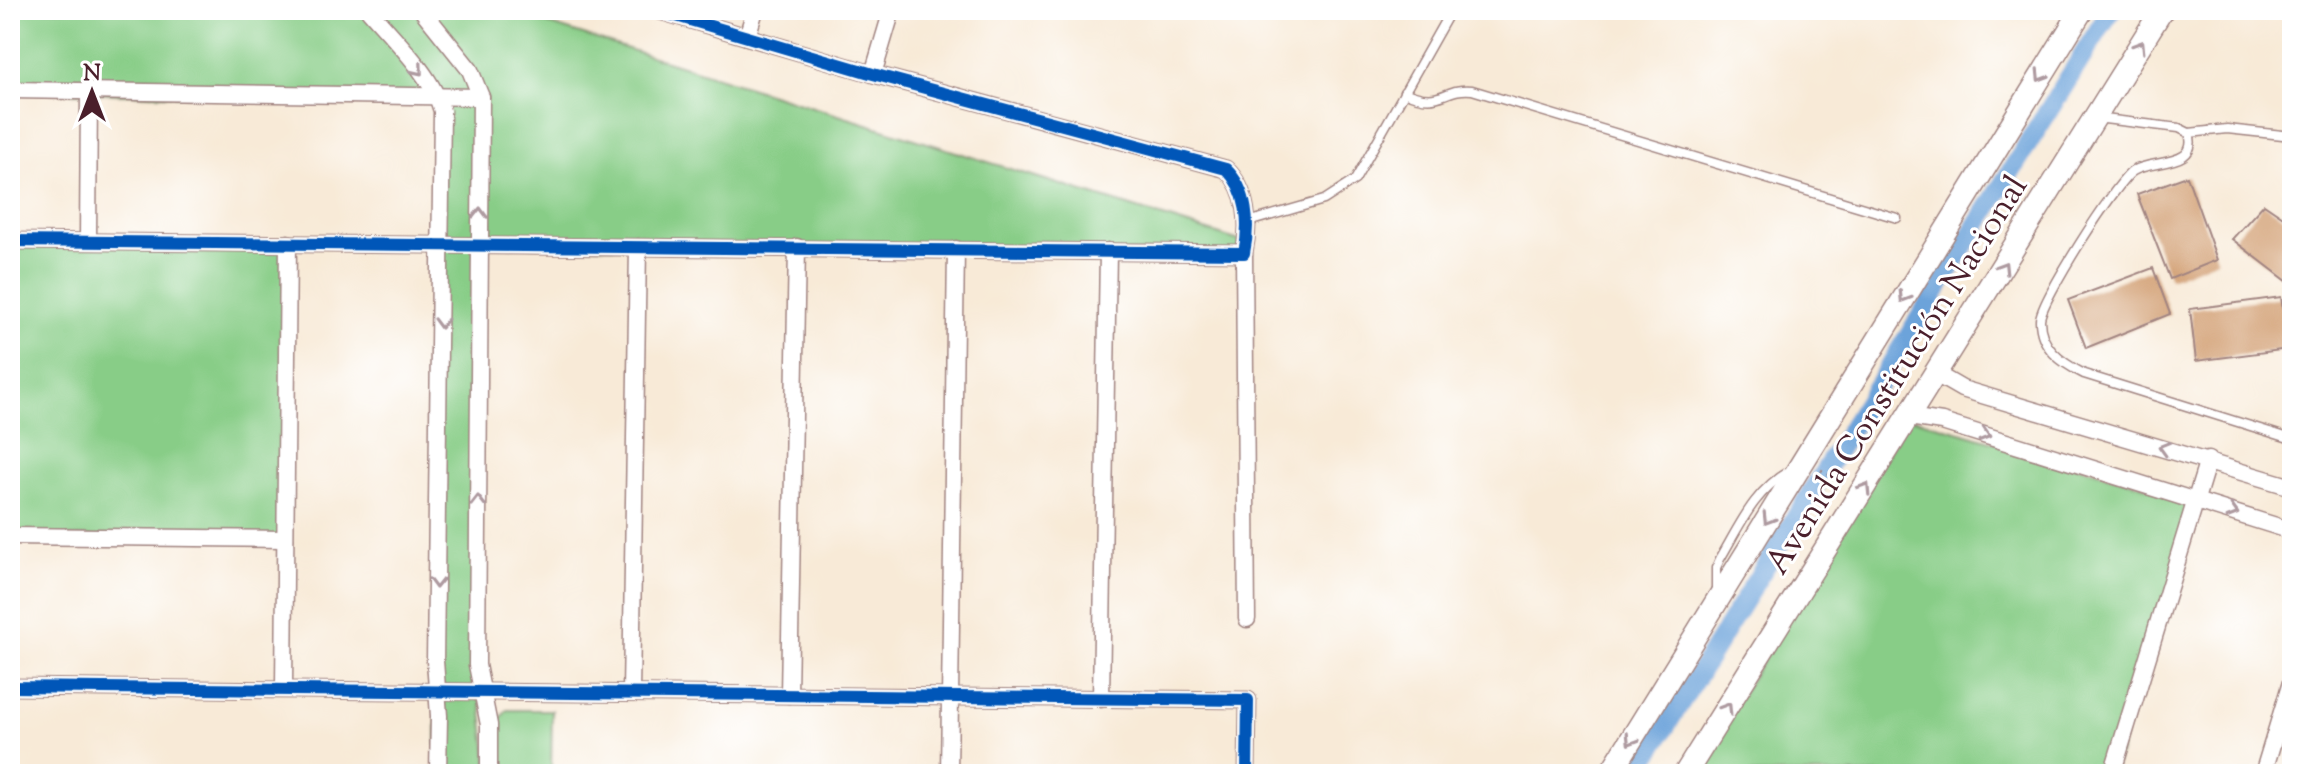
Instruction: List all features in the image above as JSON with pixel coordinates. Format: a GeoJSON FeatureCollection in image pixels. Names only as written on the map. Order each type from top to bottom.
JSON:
{"type":"FeatureCollection","features":[{"type":"Feature","properties":{"kind":"main road","name":"Avenida Constitución Nacional"},"geometry":{"type":"LineString","coordinates":[[1610,774],[2082,10]]}},
{"type":"Feature","properties":{"kind":"main road","name":"Avenida Constitución Nacional"},"geometry":{"type":"LineString","coordinates":[[1685,774],[2162,10]]}},
{"type":"Feature","properties":{"kind":"street"},"geometry":{"type":"LineString","coordinates":[[369,10],[438,98],[442,111],[435,661],[438,774]]}},
{"type":"Feature","properties":{"kind":"street"},"geometry":{"type":"LineString","coordinates":[[422,10],[470,70],[481,97],[477,665],[489,725],[489,774]]}},
{"type":"Feature","properties":{"kind":"street"},"geometry":{"type":"LineString","coordinates":[[656,10],[873,74],[1226,169],[1238,180],[1248,222],[1244,253],[1247,619]]}},
{"type":"Feature","properties":{"kind":"street"},"geometry":{"type":"LineString","coordinates":[[747,37],[755,10]]}},
{"type":"Feature","properties":{"kind":"street"},"geometry":{"type":"LineString","coordinates":[[873,74],[892,10]]}},
{"type":"Feature","properties":{"kind":"street"},"geometry":{"type":"LineString","coordinates":[[10,90],[481,97]]}},
{"type":"Feature","properties":{"kind":"street"},"geometry":{"type":"LineString","coordinates":[[88,241],[89,91]]}},
{"type":"Feature","properties":{"kind":"street"},"geometry":{"type":"LineString","coordinates":[[10,241],[1244,253]]}},
{"type":"Feature","properties":{"kind":"street"},"geometry":{"type":"LineString","coordinates":[[284,688],[288,243]]}},
{"type":"Feature","properties":{"kind":"street"},"geometry":{"type":"LineString","coordinates":[[631,693],[638,247]]}},
{"type":"Feature","properties":{"kind":"street"},"geometry":{"type":"LineString","coordinates":[[789,695],[797,247]]}},
{"type":"Feature","properties":{"kind":"street"},"geometry":{"type":"LineString","coordinates":[[949,774],[956,249]]}},
{"type":"Feature","properties":{"kind":"street"},"geometry":{"type":"LineString","coordinates":[[1101,699],[1108,251]]}},
{"type":"Feature","properties":{"kind":"street"},"geometry":{"type":"LineString","coordinates":[[1936,374],[1962,389],[2292,487]]}},
{"type":"Feature","properties":{"kind":"street"},"geometry":{"type":"LineString","coordinates":[[1909,417],[1942,422],[2292,531]]}},
{"type":"Feature","properties":{"kind":"street"},"geometry":{"type":"LineString","coordinates":[[2112,774],[2208,460]]}},
{"type":"Feature","properties":{"kind":"street"},"geometry":{"type":"LineString","coordinates":[[10,536],[285,539]]}},
{"type":"Feature","properties":{"kind":"street"},"geometry":{"type":"LineString","coordinates":[[2263,774],[2292,679]]}},
{"type":"Feature","properties":{"kind":"street"},"geometry":{"type":"LineString","coordinates":[[10,687],[1248,700],[1247,774]]}},
{"type":"Feature","properties":{"kind":"lane"},"geometry":{"type":"LineString","coordinates":[[1248,222],[1324,200],[1355,180],[1451,10]]}},
{"type":"Feature","properties":{"kind":"lane"},"geometry":{"type":"LineString","coordinates":[[1404,92],[1418,99],[1434,99],[1455,91],[1472,90],[1897,218]]}},
{"type":"Feature","properties":{"kind":"lane"},"geometry":{"type":"LineString","coordinates":[[2095,118],[2153,123],[2189,133],[2227,129],[2292,136]]}},
{"type":"Feature","properties":{"kind":"lane"},"geometry":{"type":"LineString","coordinates":[[2189,133],[2192,142],[2190,151],[2182,159],[2135,170],[2121,182],[2042,309],[2041,331],[2057,358],[2084,374],[2292,439]]}},
{"type":"Feature","properties":{"kind":"path"},"geometry":{"type":"LineString","coordinates":[[1802,463],[1862,493]]}},
{"type":"Feature","properties":{"kind":"green space"},"geometry":{"type":"Polygon","coordinates":[[[10,10],[504,10],[1246,243],[1244,253],[479,245],[477,665],[489,774],[436,774],[440,102],[10,91],[10,10]]]}},
{"type":"Feature","properties":{"kind":"green space"},"geometry":{"type":"Polygon","coordinates":[[[10,241],[288,243],[285,539],[10,536],[10,241]]]}},
{"type":"Feature","properties":{"kind":"green space"},"geometry":{"type":"Polygon","coordinates":[[[1909,417],[2196,501],[2113,774],[1694,774],[1909,417]]]}},
{"type":"Feature","properties":{"kind":"green space"},"geometry":{"type":"Polygon","coordinates":[[[507,710],[552,710],[551,774],[499,774],[499,720],[507,710]]]}},
{"type":"Feature","properties":{"kind":"building"},"geometry":{"type":"Polygon","coordinates":[[[2187,176],[2217,260],[2170,279],[2137,194],[2187,176]]]}},
{"type":"Feature","properties":{"kind":"building"},"geometry":{"type":"Polygon","coordinates":[[[2264,204],[2292,223],[2292,285],[2232,239],[2264,204]]]}},
{"type":"Feature","properties":{"kind":"building"},"geometry":{"type":"Polygon","coordinates":[[[2153,268],[2170,314],[2086,348],[2068,300],[2153,268]]]}},
{"type":"Feature","properties":{"kind":"building"},"geometry":{"type":"Polygon","coordinates":[[[2281,297],[2289,349],[2196,361],[2190,309],[2281,297]]]}},
{"type":"Feature","properties":{"kind":"waterway"},"geometry":{"type":"LineString","coordinates":[[1636,774],[2111,10]]}},
{"type":"Feature","properties":{"kind":"cycle path"},"geometry":{"type":"LineString","coordinates":[[10,241],[1244,253],[1246,208],[1239,187],[1226,169],[873,74],[656,10]]}},
{"type":"Feature","properties":{"kind":"cycle path"},"geometry":{"type":"LineString","coordinates":[[10,687],[1248,700],[1247,774]]}}]}
